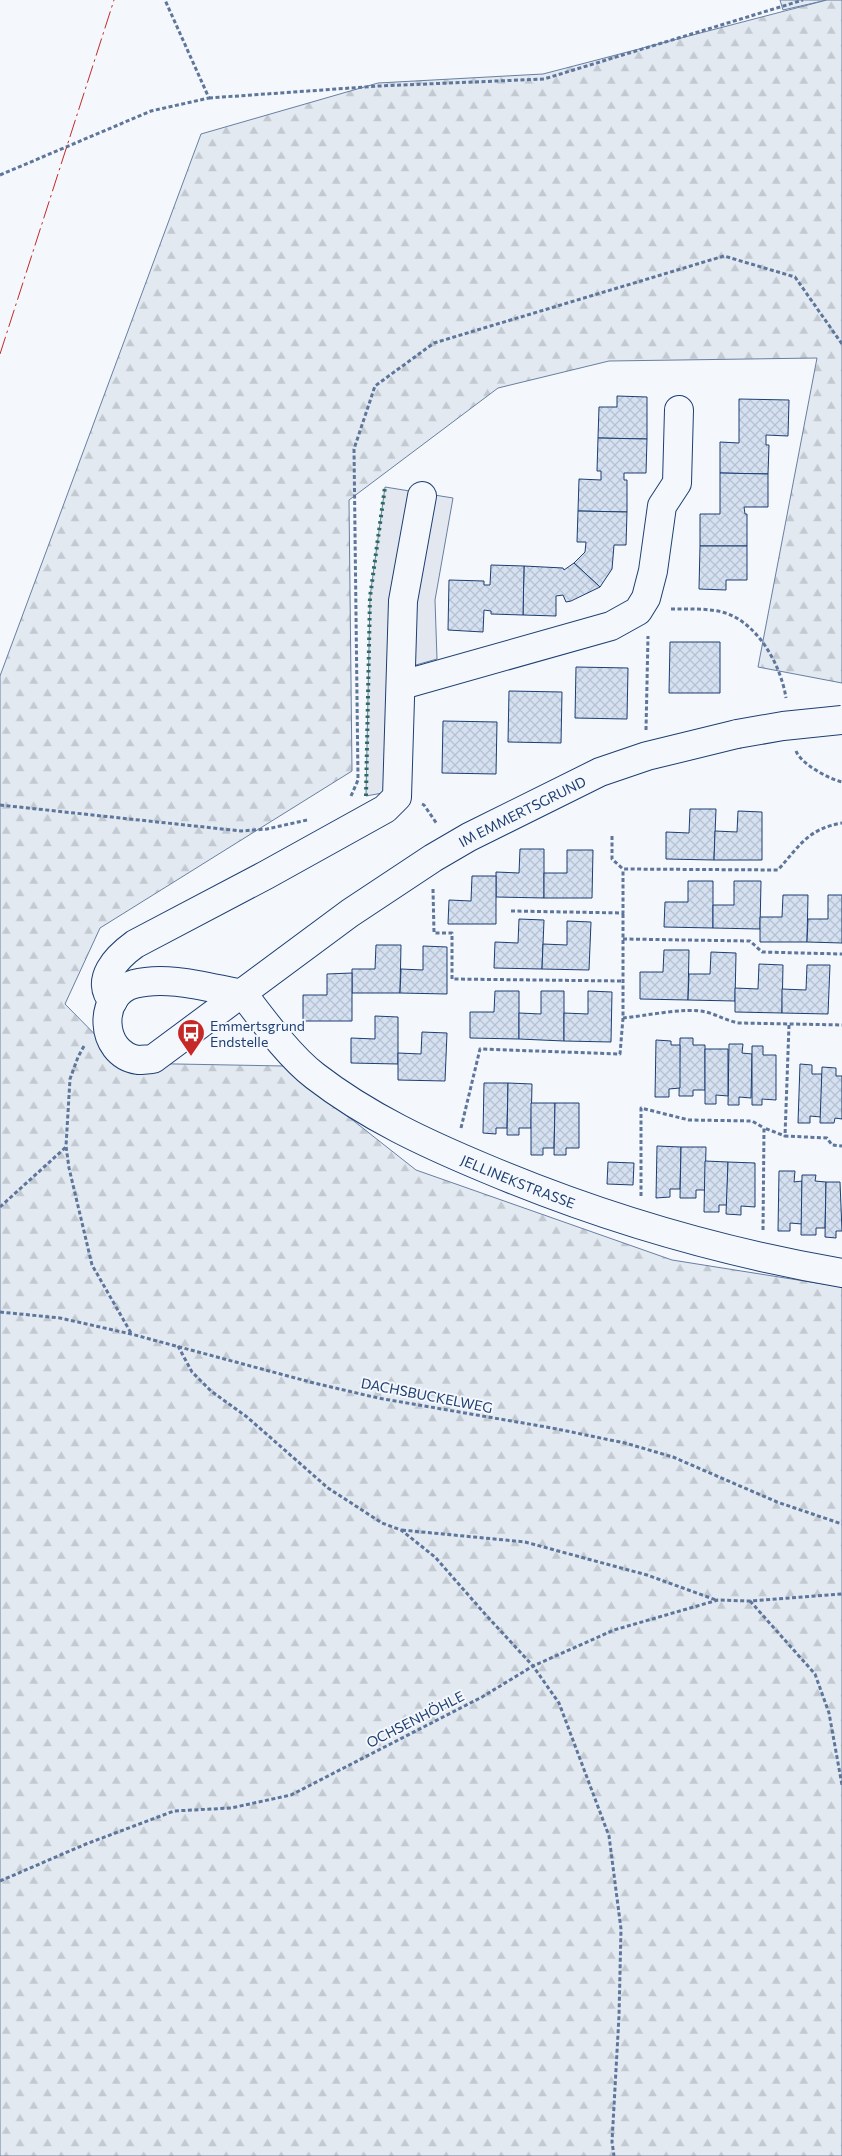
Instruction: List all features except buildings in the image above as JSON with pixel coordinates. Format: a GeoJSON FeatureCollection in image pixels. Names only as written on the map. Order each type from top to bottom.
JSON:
{"type":"FeatureCollection","features":[{"type":"Feature","properties":{"kind":"street"},"geometry":{"type":"LineString","coordinates":[[402,685],[611,626],[643,619],[662,506],[677,484],[679,410]]}},
{"type":"Feature","properties":{"kind":"street","name":"IM EMMERTSGRUND"},"geometry":{"type":"LineString","coordinates":[[422,496],[403,601],[402,685],[397,797],[385,809],[266,875],[135,944],[121,954],[109,970],[106,984],[111,1041],[123,1054],[138,1060],[153,1059],[350,913],[433,858],[524,808],[600,772],[647,756],[737,734],[783,726],[842,720]]}},
{"type":"Feature","properties":{"kind":"street"},"geometry":{"type":"LineString","coordinates":[[109,1013],[122,990],[132,984],[183,983],[243,994]]}},
{"type":"Feature","properties":{"kind":"street","name":"JELLINEKSTRASSE"},"geometry":{"type":"LineString","coordinates":[[243,994],[271,1031],[314,1076],[376,1118],[454,1155],[516,1181],[641,1226],[762,1257],[842,1273]]}},
{"type":"Feature","properties":{"kind":"path"},"geometry":{"type":"LineString","coordinates":[[165,0],[209,98]]}},
{"type":"Feature","properties":{"kind":"path"},"geometry":{"type":"LineString","coordinates":[[0,175],[151,111],[209,98],[379,86],[544,79],[803,0]]}},
{"type":"Feature","properties":{"kind":"path"},"geometry":{"type":"LineString","coordinates":[[345,803],[351,796],[358,780],[354,449],[375,386],[434,343],[724,256],[795,277],[842,344]]}},
{"type":"Feature","properties":{"kind":"path"},"geometry":{"type":"LineString","coordinates":[[646,726],[643,619],[705,610],[723,612],[742,621],[757,636],[775,663],[785,688],[787,706]]}},
{"type":"Feature","properties":{"kind":"path"},"geometry":{"type":"LineString","coordinates":[[795,748],[798,755],[819,772],[842,782]]}},
{"type":"Feature","properties":{"kind":"path"},"geometry":{"type":"LineString","coordinates":[[417,802],[424,804],[439,827]]}},
{"type":"Feature","properties":{"kind":"path"},"geometry":{"type":"LineString","coordinates":[[0,805],[241,831],[267,829],[314,818]]}},
{"type":"Feature","properties":{"kind":"path"},"geometry":{"type":"LineString","coordinates":[[612,836],[612,859],[623,869],[778,870],[807,837],[816,830],[842,823]]}},
{"type":"Feature","properties":{"kind":"path"},"geometry":{"type":"LineString","coordinates":[[433,858],[434,933],[452,933],[452,980],[622,981]]}},
{"type":"Feature","properties":{"kind":"path"},"geometry":{"type":"LineString","coordinates":[[454,1155],[480,1050],[620,1054],[623,1018],[623,869]]}},
{"type":"Feature","properties":{"kind":"path"},"geometry":{"type":"LineString","coordinates":[[511,911],[623,913]]}},
{"type":"Feature","properties":{"kind":"path"},"geometry":{"type":"LineString","coordinates":[[623,939],[750,941],[762,952],[842,954]]}},
{"type":"Feature","properties":{"kind":"path"},"geometry":{"type":"LineString","coordinates":[[623,1018],[669,1012],[705,1012],[726,1021],[789,1025],[842,1025]]}},
{"type":"Feature","properties":{"kind":"path"},"geometry":{"type":"LineString","coordinates":[[109,1013],[88,1040],[78,1057],[70,1080],[66,1146],[78,1210],[92,1265],[132,1334]]}},
{"type":"Feature","properties":{"kind":"path"},"geometry":{"type":"LineString","coordinates":[[785,1136],[789,1025]]}},
{"type":"Feature","properties":{"kind":"path"},"geometry":{"type":"LineString","coordinates":[[641,1226],[641,1108],[689,1120],[752,1121],[785,1136],[827,1138],[832,1145],[842,1146]]}},
{"type":"Feature","properties":{"kind":"path"},"geometry":{"type":"LineString","coordinates":[[762,1257],[764,1128]]}},
{"type":"Feature","properties":{"kind":"path"},"geometry":{"type":"LineString","coordinates":[[0,1207],[66,1146]]}},
{"type":"Feature","properties":{"kind":"path","name":"DACHSBUCKELWEG"},"geometry":{"type":"LineString","coordinates":[[0,1312],[60,1318],[132,1334],[314,1384],[369,1396],[625,1443],[673,1457],[777,1502],[842,1524]]}},
{"type":"Feature","properties":{"kind":"path"},"geometry":{"type":"LineString","coordinates":[[178,1346],[192,1372],[211,1391],[246,1417],[328,1488],[382,1523],[401,1530],[524,1542],[648,1575],[718,1600]]}},
{"type":"Feature","properties":{"kind":"path"},"geometry":{"type":"LineString","coordinates":[[401,1530],[434,1557],[533,1666],[559,1703],[609,1836],[621,1929],[619,2016],[612,2142],[614,2156]]}},
{"type":"Feature","properties":{"kind":"path","name":"OCHSENHÖHLE"},"geometry":{"type":"LineString","coordinates":[[0,1881],[86,1844],[174,1811],[231,1808],[291,1795],[482,1697],[533,1666],[614,1630],[718,1600],[750,1601],[842,1594]]}},
{"type":"Feature","properties":{"kind":"path"},"geometry":{"type":"LineString","coordinates":[[750,1601],[815,1674],[829,1713],[842,1784]]}},
{"type":"Feature","properties":{"kind":"green space"},"geometry":{"type":"Polygon","coordinates":[[[780,0],[827,0],[783,10],[780,0]]]}},
{"type":"Feature","properties":{"kind":"green space"},"geometry":{"type":"Polygon","coordinates":[[[827,0],[842,0],[842,683],[758,667],[817,358],[609,361],[498,388],[349,500],[352,771],[100,928],[65,1004],[123,1063],[284,1066],[416,1170],[672,1260],[842,1287],[842,2156],[0,2156],[0,676],[201,134],[378,83],[543,74],[827,0]]]}},
{"type":"Feature","properties":{"kind":"shaded area"},"geometry":{"type":"Polygon","coordinates":[[[385,487],[453,498],[435,600],[437,659],[391,672],[388,792],[366,796],[370,597],[385,487]]]}},
{"type":"Feature","properties":{"kind":"hedge"},"geometry":{"type":"LineString","coordinates":[[366,796],[370,597],[385,487]]}},
{"type":"Feature","properties":{"kind":"power"},"geometry":{"type":"LineString","coordinates":[[0,354],[114,0]]}},
{"type":"Feature","properties":{"kind":"place","name":"Emmertsgrund Endstelle"},"geometry":{"type":"Point","coordinates":[191,1057]}}]}
